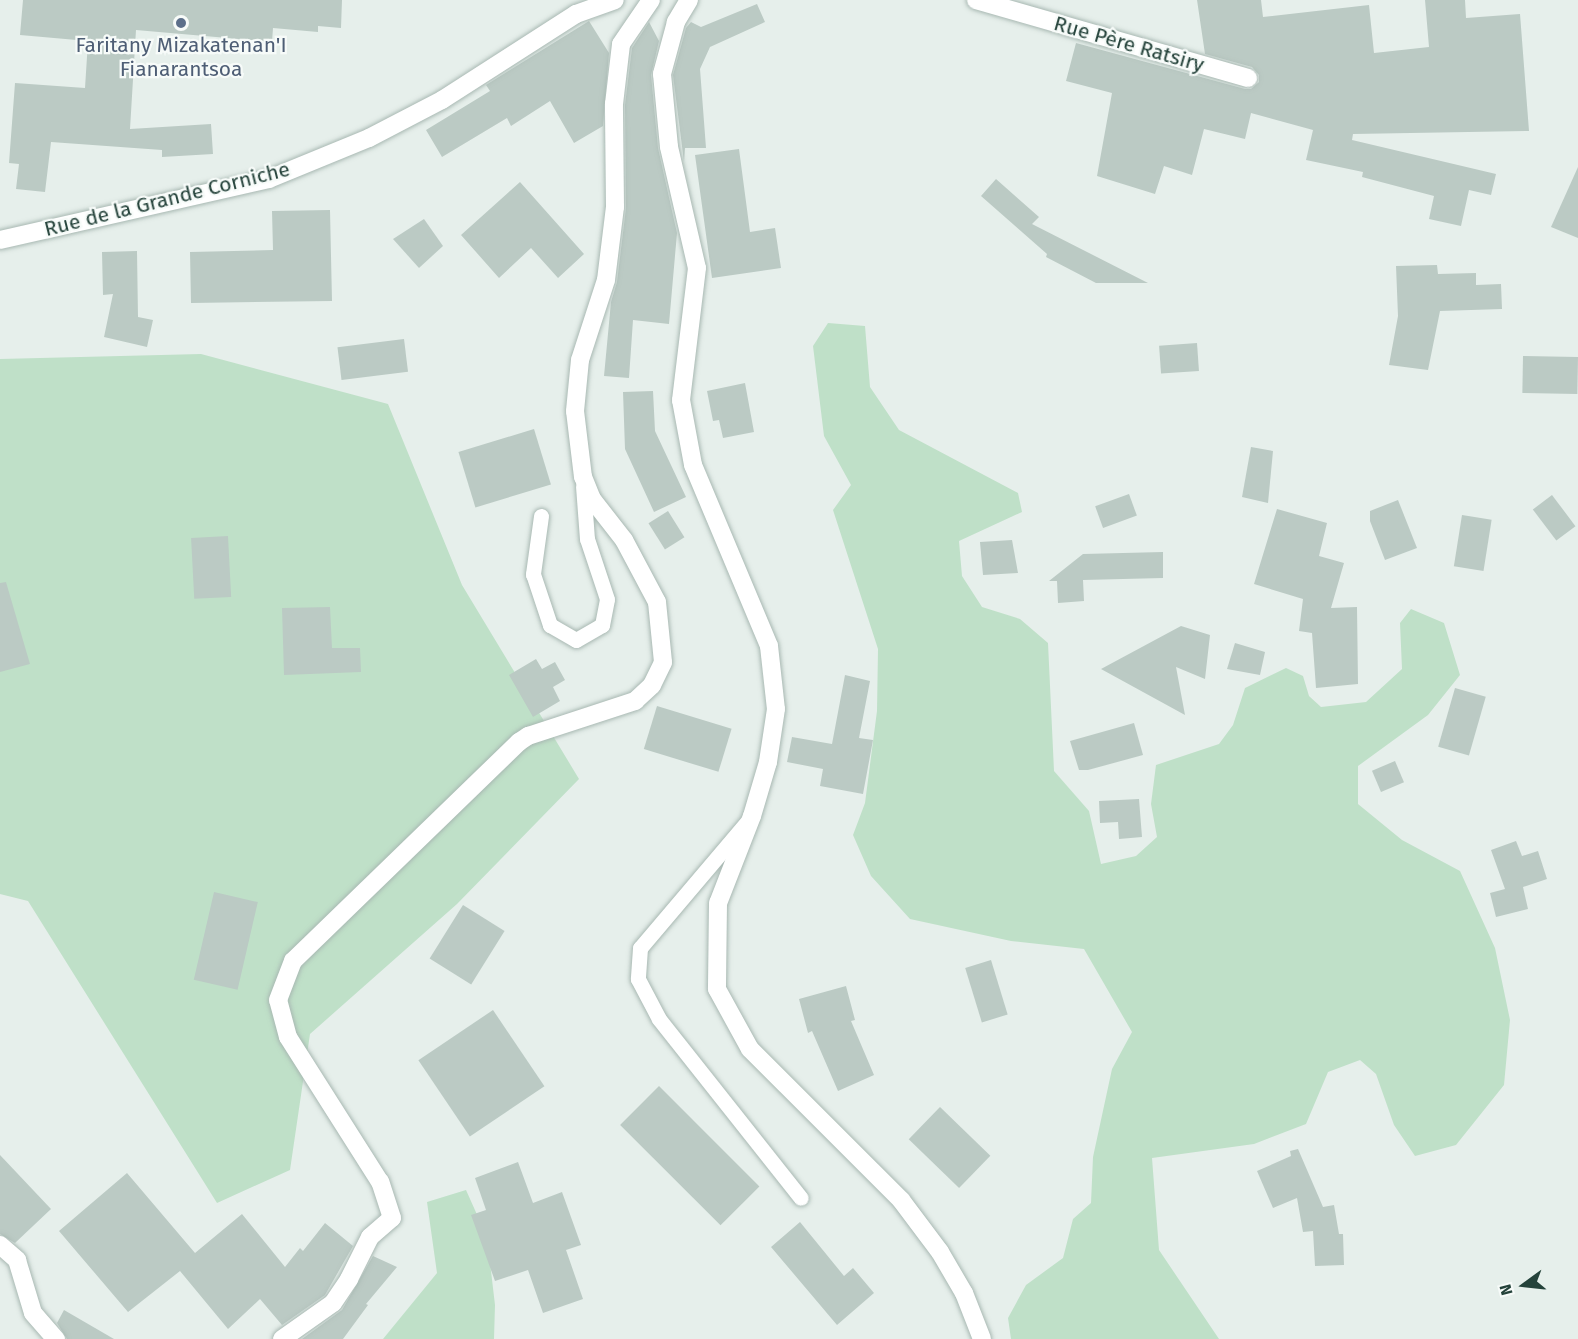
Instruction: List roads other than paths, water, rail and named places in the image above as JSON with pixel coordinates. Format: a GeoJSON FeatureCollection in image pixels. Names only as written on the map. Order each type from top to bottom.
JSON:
{"type":"FeatureCollection","features":[{"type":"Feature","properties":{"kind":"street","name":"Rue de la Grande Corniche"},"geometry":{"type":"LineString","coordinates":[[0,240],[269,178],[369,138],[442,100],[576,14],[615,0]]}},
{"type":"Feature","properties":{"kind":"street"},"geometry":{"type":"LineString","coordinates":[[282,1339],[333,1303],[349,1279],[370,1237],[392,1218],[380,1182],[288,1037],[278,1000],[292,961],[519,742],[528,736],[635,701],[652,685],[663,662],[662,633],[657,602],[624,540],[592,499],[583,477],[575,411],[580,360],[606,280],[614,218],[616,72],[621,44],[651,0]]}},
{"type":"Feature","properties":{"kind":"street"},"geometry":{"type":"LineString","coordinates":[[689,0],[676,22],[662,74],[669,147],[697,268],[681,400],[693,465],[769,646],[776,710],[768,762],[752,816],[718,903],[717,989],[750,1049],[901,1200],[940,1252],[964,1293],[982,1339]]}},
{"type":"Feature","properties":{"kind":"street","name":"Rue Père Ratsiry"},"geometry":{"type":"LineString","coordinates":[[976,0],[1248,78]]}},
{"type":"Feature","properties":{"kind":"street"},"geometry":{"type":"LineString","coordinates":[[0,1245],[17,1260],[33,1313],[56,1339]]}},
{"type":"Feature","properties":{"kind":"lane"},"geometry":{"type":"LineString","coordinates":[[541,516],[533,574],[550,625],[576,640],[602,625],[608,600],[587,539],[583,477]]}},
{"type":"Feature","properties":{"kind":"lane"},"geometry":{"type":"LineString","coordinates":[[752,816],[640,948],[638,979],[659,1019],[801,1198]]}},
{"type":"Feature","properties":{"kind":"place","name":"Faritany Mizakatenan'I Fianarantsoa"},"geometry":{"type":"Point","coordinates":[181,23]}}]}
